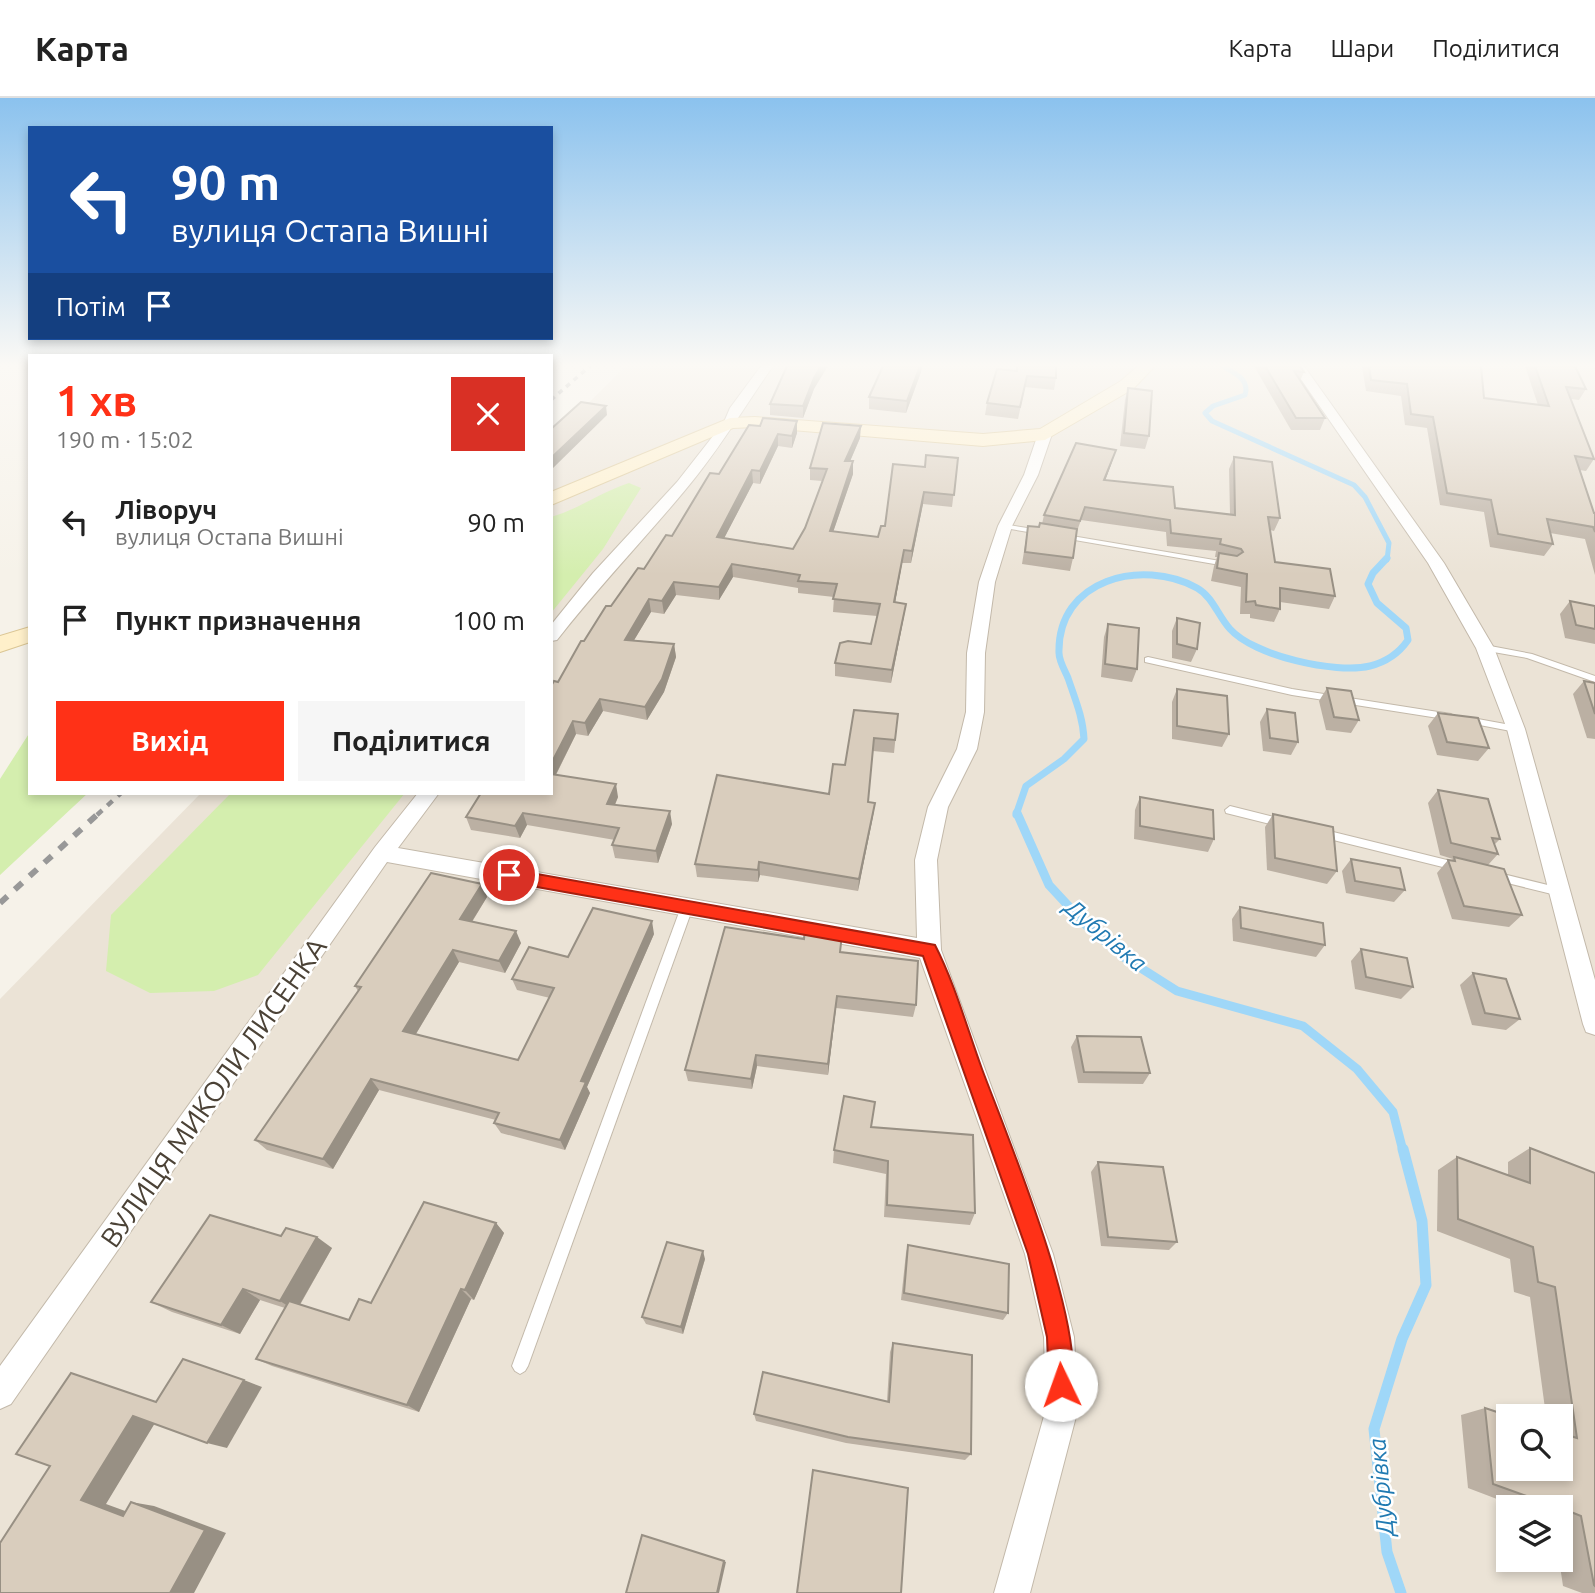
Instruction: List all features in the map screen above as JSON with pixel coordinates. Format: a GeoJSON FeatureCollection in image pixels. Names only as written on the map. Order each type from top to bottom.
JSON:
{"type":"FeatureCollection","features":[{"type":"Feature","properties":{"kind":"main road"},"geometry":{"type":"LineString","coordinates":[[553,498],[702,436]]}},
{"type":"Feature","properties":{"kind":"main road"},"geometry":{"type":"LineString","coordinates":[[929,436],[983,440],[1027,436]]}},
{"type":"Feature","properties":{"kind":"main road"},"geometry":{"type":"LineString","coordinates":[[0,644],[28,635]]}},
{"type":"Feature","properties":{"kind":"street"},"geometry":{"type":"LineString","coordinates":[[553,634],[599,576],[682,485],[721,436]]}},
{"type":"Feature","properties":{"kind":"street"},"geometry":{"type":"LineString","coordinates":[[1012,1593],[1062,1409],[1059,1337],[1039,1254],[929,950],[926,860],[938,807],[967,749],[975,712],[976,653],[987,582],[1005,526],[1031,475],[1044,436]]}},
{"type":"Feature","properties":{"kind":"street"},"geometry":{"type":"LineString","coordinates":[[1347,436],[1436,563],[1485,648],[1516,729],[1595,1024]]}},
{"type":"Feature","properties":{"kind":"street","name":"ВУЛИЦЯ МИКОЛИ ЛИСЕНКА"},"geometry":{"type":"LineString","coordinates":[[0,1393],[382,853],[427,795]]}},
{"type":"Feature","properties":{"kind":"street"},"geometry":{"type":"LineString","coordinates":[[382,853],[929,950]]}},
{"type":"Feature","properties":{"kind":"lane"},"geometry":{"type":"LineString","coordinates":[[1005,526],[1045,533]]}},
{"type":"Feature","properties":{"kind":"lane"},"geometry":{"type":"LineString","coordinates":[[1058,535],[1231,564]]}},
{"type":"Feature","properties":{"kind":"lane"},"geometry":{"type":"LineString","coordinates":[[1485,648],[1529,656],[1595,679]]}},
{"type":"Feature","properties":{"kind":"lane"},"geometry":{"type":"LineString","coordinates":[[1148,660],[1292,692],[1374,703],[1516,729]]}},
{"type":"Feature","properties":{"kind":"lane"},"geometry":{"type":"LineString","coordinates":[[1230,810],[1296,827]]}},
{"type":"Feature","properties":{"kind":"lane"},"geometry":{"type":"LineString","coordinates":[[1309,830],[1467,869]]}},
{"type":"Feature","properties":{"kind":"lane"},"geometry":{"type":"LineString","coordinates":[[1480,873],[1560,892]]}},
{"type":"Feature","properties":{"kind":"lane"},"geometry":{"type":"LineString","coordinates":[[520,1366],[687,907]]}},
{"type":"Feature","properties":{"kind":"shaded area"},"geometry":{"type":"Polygon","coordinates":[[[555,436],[1595,436],[1595,1593],[0,1593],[0,999],[199,795],[553,795],[553,438],[555,436]]]}},
{"type":"Feature","properties":{"kind":"green space"},"geometry":{"type":"Polygon","coordinates":[[[629,483],[641,488],[603,549],[553,611],[553,516],[629,483]]]}},
{"type":"Feature","properties":{"kind":"green space"},"geometry":{"type":"Polygon","coordinates":[[[28,735],[28,795],[86,795],[0,875],[0,779],[28,735]]]}},
{"type":"Feature","properties":{"kind":"green space"},"geometry":{"type":"Polygon","coordinates":[[[229,795],[403,795],[258,975],[214,991],[150,993],[106,971],[111,915],[229,795]]]}},
{"type":"Feature","properties":{"kind":"building"},"geometry":{"type":"Polygon","coordinates":[[[553,436],[575,436],[553,456],[553,436]]]}},
{"type":"Feature","properties":{"kind":"building"},"geometry":{"type":"Polygon","coordinates":[[[742,436],[777,436],[760,471],[752,470],[717,537],[793,549],[805,528],[827,469],[810,468],[819,436],[857,436],[845,461],[853,461],[830,531],[878,537],[881,526],[885,526],[893,464],[925,467],[926,455],[958,458],[954,495],[924,492],[912,551],[904,550],[894,602],[906,604],[892,670],[835,663],[840,643],[848,641],[871,644],[880,604],[833,599],[837,584],[798,581],[800,575],[732,564],[719,587],[674,582],[662,601],[649,599],[625,640],[674,644],[662,679],[645,707],[600,699],[585,723],[573,721],[553,760],[553,683],[558,682],[581,641],[584,641],[606,606],[611,606],[638,568],[644,569],[666,535],[672,536],[710,473],[719,474],[742,436]]]}},
{"type":"Feature","properties":{"kind":"building"},"geometry":{"type":"Polygon","coordinates":[[[1436,436],[1585,436],[1594,459],[1575,456],[1595,513],[1595,532],[1593,527],[1547,519],[1553,544],[1498,534],[1491,500],[1447,493],[1436,436]]]}},
{"type":"Feature","properties":{"kind":"building"},"geometry":{"type":"Polygon","coordinates":[[[1076,443],[1116,450],[1104,480],[1173,487],[1175,508],[1235,515],[1234,457],[1272,462],[1280,518],[1268,517],[1275,562],[1330,569],[1335,596],[1280,588],[1280,609],[1256,605],[1255,601],[1246,602],[1247,574],[1217,568],[1219,553],[1237,556],[1243,552],[1241,549],[1220,544],[1221,539],[1171,533],[1170,520],[1085,507],[1080,521],[1044,515],[1076,443]]]}},
{"type":"Feature","properties":{"kind":"building"},"geometry":{"type":"Polygon","coordinates":[[[1040,523],[1077,529],[1073,558],[1025,552],[1028,526],[1039,527],[1040,523]]]}},
{"type":"Feature","properties":{"kind":"building"},"geometry":{"type":"Polygon","coordinates":[[[1570,601],[1595,606],[1595,629],[1576,625],[1570,601]]]}},
{"type":"Feature","properties":{"kind":"building"},"geometry":{"type":"Polygon","coordinates":[[[1177,618],[1200,623],[1197,649],[1177,644],[1177,618]]]}},
{"type":"Feature","properties":{"kind":"building"},"geometry":{"type":"Polygon","coordinates":[[[1108,624],[1139,628],[1137,669],[1105,664],[1108,624]]]}},
{"type":"Feature","properties":{"kind":"building"},"geometry":{"type":"Polygon","coordinates":[[[1584,681],[1595,683],[1595,714],[1584,681]]]}},
{"type":"Feature","properties":{"kind":"building"},"geometry":{"type":"Polygon","coordinates":[[[1327,688],[1351,691],[1359,720],[1334,717],[1327,688]]]}},
{"type":"Feature","properties":{"kind":"building"},"geometry":{"type":"Polygon","coordinates":[[[1177,689],[1227,696],[1229,734],[1177,726],[1177,689]]]}},
{"type":"Feature","properties":{"kind":"building"},"geometry":{"type":"Polygon","coordinates":[[[1267,709],[1295,713],[1298,742],[1270,738],[1267,709]]]}},
{"type":"Feature","properties":{"kind":"building"},"geometry":{"type":"Polygon","coordinates":[[[854,710],[898,714],[895,740],[874,738],[868,802],[875,803],[859,879],[759,862],[758,870],[695,864],[717,775],[829,794],[833,764],[845,765],[854,710]]]}},
{"type":"Feature","properties":{"kind":"building"},"geometry":{"type":"Polygon","coordinates":[[[1438,713],[1478,718],[1489,748],[1447,742],[1438,713]]]}},
{"type":"Feature","properties":{"kind":"building"},"geometry":{"type":"Polygon","coordinates":[[[553,774],[616,784],[607,804],[670,811],[656,851],[612,845],[619,828],[523,813],[515,826],[466,817],[480,795],[553,795],[553,774]]]}},
{"type":"Feature","properties":{"kind":"building"},"geometry":{"type":"Polygon","coordinates":[[[1438,790],[1488,799],[1500,839],[1492,838],[1498,854],[1451,843],[1438,790]]]}},
{"type":"Feature","properties":{"kind":"building"},"geometry":{"type":"Polygon","coordinates":[[[1140,797],[1213,810],[1214,839],[1140,826],[1140,797]]]}},
{"type":"Feature","properties":{"kind":"building"},"geometry":{"type":"Polygon","coordinates":[[[1273,814],[1333,827],[1337,871],[1275,858],[1273,814]]]}},
{"type":"Feature","properties":{"kind":"building"},"geometry":{"type":"Polygon","coordinates":[[[1454,857],[1504,869],[1522,915],[1464,906],[1448,860],[1455,861],[1454,857]]]}},
{"type":"Feature","properties":{"kind":"building"},"geometry":{"type":"Polygon","coordinates":[[[1351,859],[1400,868],[1405,890],[1355,881],[1351,859]]]}},
{"type":"Feature","properties":{"kind":"building"},"geometry":{"type":"Polygon","coordinates":[[[431,873],[482,884],[460,919],[516,931],[499,961],[453,950],[403,1031],[518,1060],[554,988],[512,979],[529,947],[568,957],[593,908],[652,921],[581,1081],[586,1082],[560,1140],[494,1123],[499,1113],[371,1079],[323,1159],[255,1140],[361,987],[355,986],[431,873]]]}},
{"type":"Feature","properties":{"kind":"building"},"geometry":{"type":"Polygon","coordinates":[[[1240,907],[1323,923],[1325,945],[1241,928],[1240,907]]]}},
{"type":"Feature","properties":{"kind":"building"},"geometry":{"type":"Polygon","coordinates":[[[725,927],[804,939],[805,928],[842,934],[840,952],[918,961],[916,1005],[837,996],[828,1064],[756,1055],[751,1079],[685,1070],[725,927]]]}},
{"type":"Feature","properties":{"kind":"building"},"geometry":{"type":"Polygon","coordinates":[[[1361,949],[1407,958],[1413,987],[1366,977],[1361,949]]]}},
{"type":"Feature","properties":{"kind":"building"},"geometry":{"type":"Polygon","coordinates":[[[1473,973],[1506,979],[1520,1019],[1485,1013],[1473,973]]]}},
{"type":"Feature","properties":{"kind":"building"},"geometry":{"type":"Polygon","coordinates":[[[1077,1036],[1141,1037],[1150,1073],[1084,1072],[1077,1036]]]}},
{"type":"Feature","properties":{"kind":"building"},"geometry":{"type":"Polygon","coordinates":[[[844,1096],[875,1102],[871,1127],[973,1135],[975,1213],[887,1205],[888,1161],[834,1150],[844,1096]]]}},
{"type":"Feature","properties":{"kind":"building"},"geometry":{"type":"Polygon","coordinates":[[[1530,1148],[1595,1173],[1595,1586],[1581,1516],[1573,1513],[1573,1495],[1524,1495],[1493,1484],[1485,1408],[1496,1412],[1496,1481],[1573,1481],[1573,1437],[1577,1438],[1555,1287],[1538,1282],[1533,1247],[1458,1219],[1457,1157],[1530,1183],[1530,1148]]]}},
{"type":"Feature","properties":{"kind":"building"},"geometry":{"type":"Polygon","coordinates":[[[1098,1162],[1163,1167],[1177,1242],[1108,1237],[1098,1162]]]}},
{"type":"Feature","properties":{"kind":"building"},"geometry":{"type":"Polygon","coordinates":[[[424,1202],[496,1223],[465,1290],[461,1289],[407,1405],[256,1359],[289,1301],[349,1320],[359,1299],[371,1303],[424,1202]]]}},
{"type":"Feature","properties":{"kind":"building"},"geometry":{"type":"Polygon","coordinates":[[[210,1215],[281,1236],[286,1228],[317,1237],[280,1301],[243,1289],[221,1325],[151,1302],[210,1215]]]}},
{"type":"Feature","properties":{"kind":"building"},"geometry":{"type":"Polygon","coordinates":[[[667,1242],[703,1251],[681,1327],[642,1317],[667,1242]]]}},
{"type":"Feature","properties":{"kind":"building"},"geometry":{"type":"Polygon","coordinates":[[[908,1245],[1009,1264],[1008,1313],[904,1293],[908,1245]]]}},
{"type":"Feature","properties":{"kind":"building"},"geometry":{"type":"Polygon","coordinates":[[[893,1343],[972,1355],[971,1454],[848,1437],[754,1414],[763,1372],[889,1402],[893,1343]]]}},
{"type":"Feature","properties":{"kind":"building"},"geometry":{"type":"Polygon","coordinates":[[[183,1359],[244,1380],[207,1443],[133,1416],[81,1500],[123,1516],[131,1502],[205,1530],[170,1593],[0,1593],[0,1543],[50,1466],[16,1454],[71,1373],[156,1402],[183,1359]]]}},
{"type":"Feature","properties":{"kind":"building"},"geometry":{"type":"Polygon","coordinates":[[[813,1470],[908,1488],[901,1593],[797,1593],[813,1470]]]}},
{"type":"Feature","properties":{"kind":"building"},"geometry":{"type":"Polygon","coordinates":[[[642,1535],[724,1561],[717,1593],[626,1593],[642,1535]]]}},
{"type":"Feature","properties":{"kind":"waterway","name":"Дубрівка"},"geometry":{"type":"LineString","coordinates":[[1245,436],[1354,485],[1365,497],[1389,543],[1387,560]]}},
{"type":"Feature","properties":{"kind":"waterway","name":"Дубрівка"},"geometry":{"type":"LineString","coordinates":[[1016,815],[1026,786],[1064,759],[1084,739],[1078,708],[1059,653],[1062,628],[1072,607],[1087,592],[1107,581],[1129,576],[1152,575],[1175,579],[1203,592],[1230,629],[1241,639],[1257,647],[1296,661],[1355,668],[1370,666],[1387,659],[1408,640],[1406,628],[1377,603],[1368,584],[1373,573],[1387,558]]}},
{"type":"Feature","properties":{"kind":"waterway","name":"Дубрівка"},"geometry":{"type":"LineString","coordinates":[[1017,813],[1049,885],[1087,926],[1125,958],[1177,991],[1303,1026],[1357,1069],[1393,1112],[1403,1151]]}},
{"type":"Feature","properties":{"kind":"waterway","name":"Дубрівка"},"geometry":{"type":"LineString","coordinates":[[1401,1593],[1387,1552],[1374,1429],[1402,1339],[1426,1285],[1422,1221],[1403,1149]]}},
{"type":"Feature","properties":{"kind":"railway"},"geometry":{"type":"LineString","coordinates":[[97,815],[119,795]]}},
{"type":"Feature","properties":{"kind":"railway"},"geometry":{"type":"LineString","coordinates":[[0,903],[99,813]]}},
{"type":"Feature","properties":{"kind":"route"},"geometry":{"type":"LineString","coordinates":[[509,875],[929,950],[1039,1254],[1059,1337],[1061,1385]]}}]}
